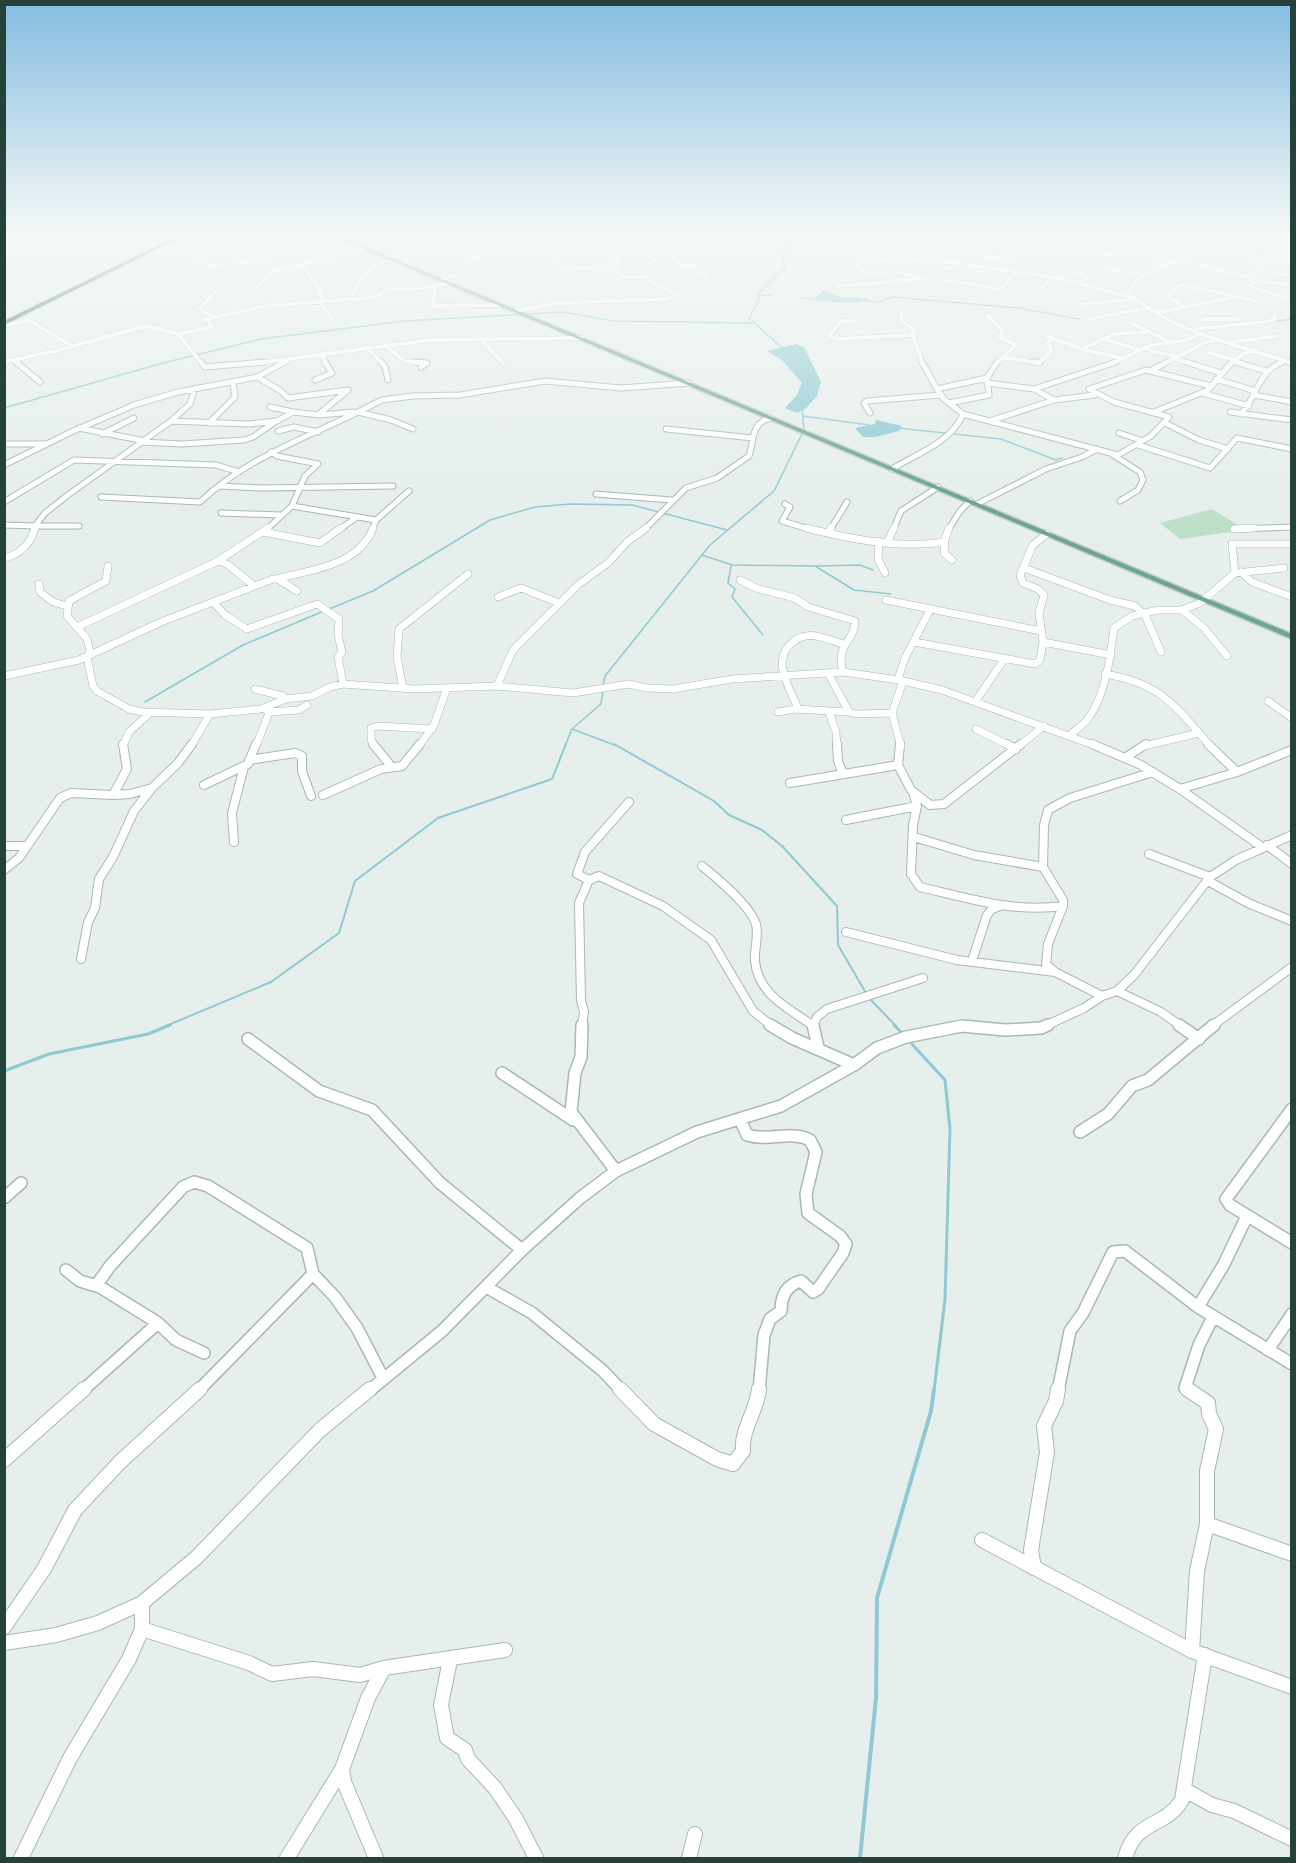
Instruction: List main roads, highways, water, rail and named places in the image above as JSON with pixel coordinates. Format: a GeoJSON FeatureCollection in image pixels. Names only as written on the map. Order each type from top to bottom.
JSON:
{"type":"FeatureCollection","features":[{"type":"Feature","properties":{"kind":"main road"},"geometry":{"type":"LineString","coordinates":[[542,322],[1292,637]]}},
{"type":"Feature","properties":{"kind":"water"},"geometry":{"type":"Polygon","coordinates":[[[796,344],[804,347],[821,382],[817,396],[806,408],[797,413],[785,408],[797,395],[802,383],[782,360],[767,351],[796,344]]]}},
{"type":"Feature","properties":{"kind":"water"},"geometry":{"type":"Polygon","coordinates":[[[876,420],[902,426],[899,431],[875,437],[863,437],[855,428],[875,424],[876,420]]]}},
{"type":"Feature","properties":{"kind":"waterway"},"geometry":{"type":"LineString","coordinates":[[4,408],[163,363],[261,339],[397,322]]}},
{"type":"Feature","properties":{"kind":"waterway"},"geometry":{"type":"LineString","coordinates":[[678,322],[752,323]]}},
{"type":"Feature","properties":{"kind":"waterway"},"geometry":{"type":"LineString","coordinates":[[753,322],[782,348]]}},
{"type":"Feature","properties":{"kind":"waterway"},"geometry":{"type":"LineString","coordinates":[[603,685],[605,676],[710,545],[774,491],[804,430],[802,408]]}},
{"type":"Feature","properties":{"kind":"waterway"},"geometry":{"type":"LineString","coordinates":[[803,416],[869,425]]}},
{"type":"Feature","properties":{"kind":"waterway"},"geometry":{"type":"LineString","coordinates":[[898,428],[1001,439],[1056,460],[1062,458]]}},
{"type":"Feature","properties":{"kind":"waterway"},"geometry":{"type":"LineString","coordinates":[[329,609],[373,591],[490,520],[535,507],[570,504],[632,505],[727,530]]}},
{"type":"Feature","properties":{"kind":"waterway"},"geometry":{"type":"LineString","coordinates":[[702,555],[732,565],[815,566],[854,590],[891,594]]}},
{"type":"Feature","properties":{"kind":"waterway"},"geometry":{"type":"LineString","coordinates":[[817,566],[860,565],[873,570]]}},
{"type":"Feature","properties":{"kind":"waterway"},"geometry":{"type":"LineString","coordinates":[[731,566],[728,583],[735,589],[732,597],[763,635]]}},
{"type":"Feature","properties":{"kind":"waterway"},"geometry":{"type":"LineString","coordinates":[[145,702],[243,645],[324,611]]}},
{"type":"Feature","properties":{"kind":"waterway"},"geometry":{"type":"LineString","coordinates":[[572,729],[601,704],[603,691]]}},
{"type":"Feature","properties":{"kind":"waterway"},"geometry":{"type":"LineString","coordinates":[[565,746],[572,729]]}},
{"type":"Feature","properties":{"kind":"waterway"},"geometry":{"type":"LineString","coordinates":[[572,729],[617,746]]}},
{"type":"Feature","properties":{"kind":"waterway"},"geometry":{"type":"LineString","coordinates":[[166,1026],[271,982],[339,933],[355,881],[438,818],[552,779],[566,744]]}},
{"type":"Feature","properties":{"kind":"waterway"},"geometry":{"type":"LineString","coordinates":[[614,744],[714,801],[729,815],[762,830],[782,846],[837,906],[838,945],[866,993]]}},
{"type":"Feature","properties":{"kind":"waterway"},"geometry":{"type":"LineString","coordinates":[[869,998],[896,1026]]}},
{"type":"Feature","properties":{"kind":"waterway"},"geometry":{"type":"LineString","coordinates":[[4,1071],[49,1054],[148,1034],[170,1025]]}},
{"type":"Feature","properties":{"kind":"waterway"},"geometry":{"type":"LineString","coordinates":[[894,1025],[902,1033]]}},
{"type":"Feature","properties":{"kind":"waterway"},"geometry":{"type":"LineString","coordinates":[[910,1042],[945,1080],[950,1129],[945,1299],[934,1391]]}},
{"type":"Feature","properties":{"kind":"waterway"},"geometry":{"type":"LineString","coordinates":[[860,1858],[876,1698],[877,1598],[931,1411],[934,1389]]}}]}
